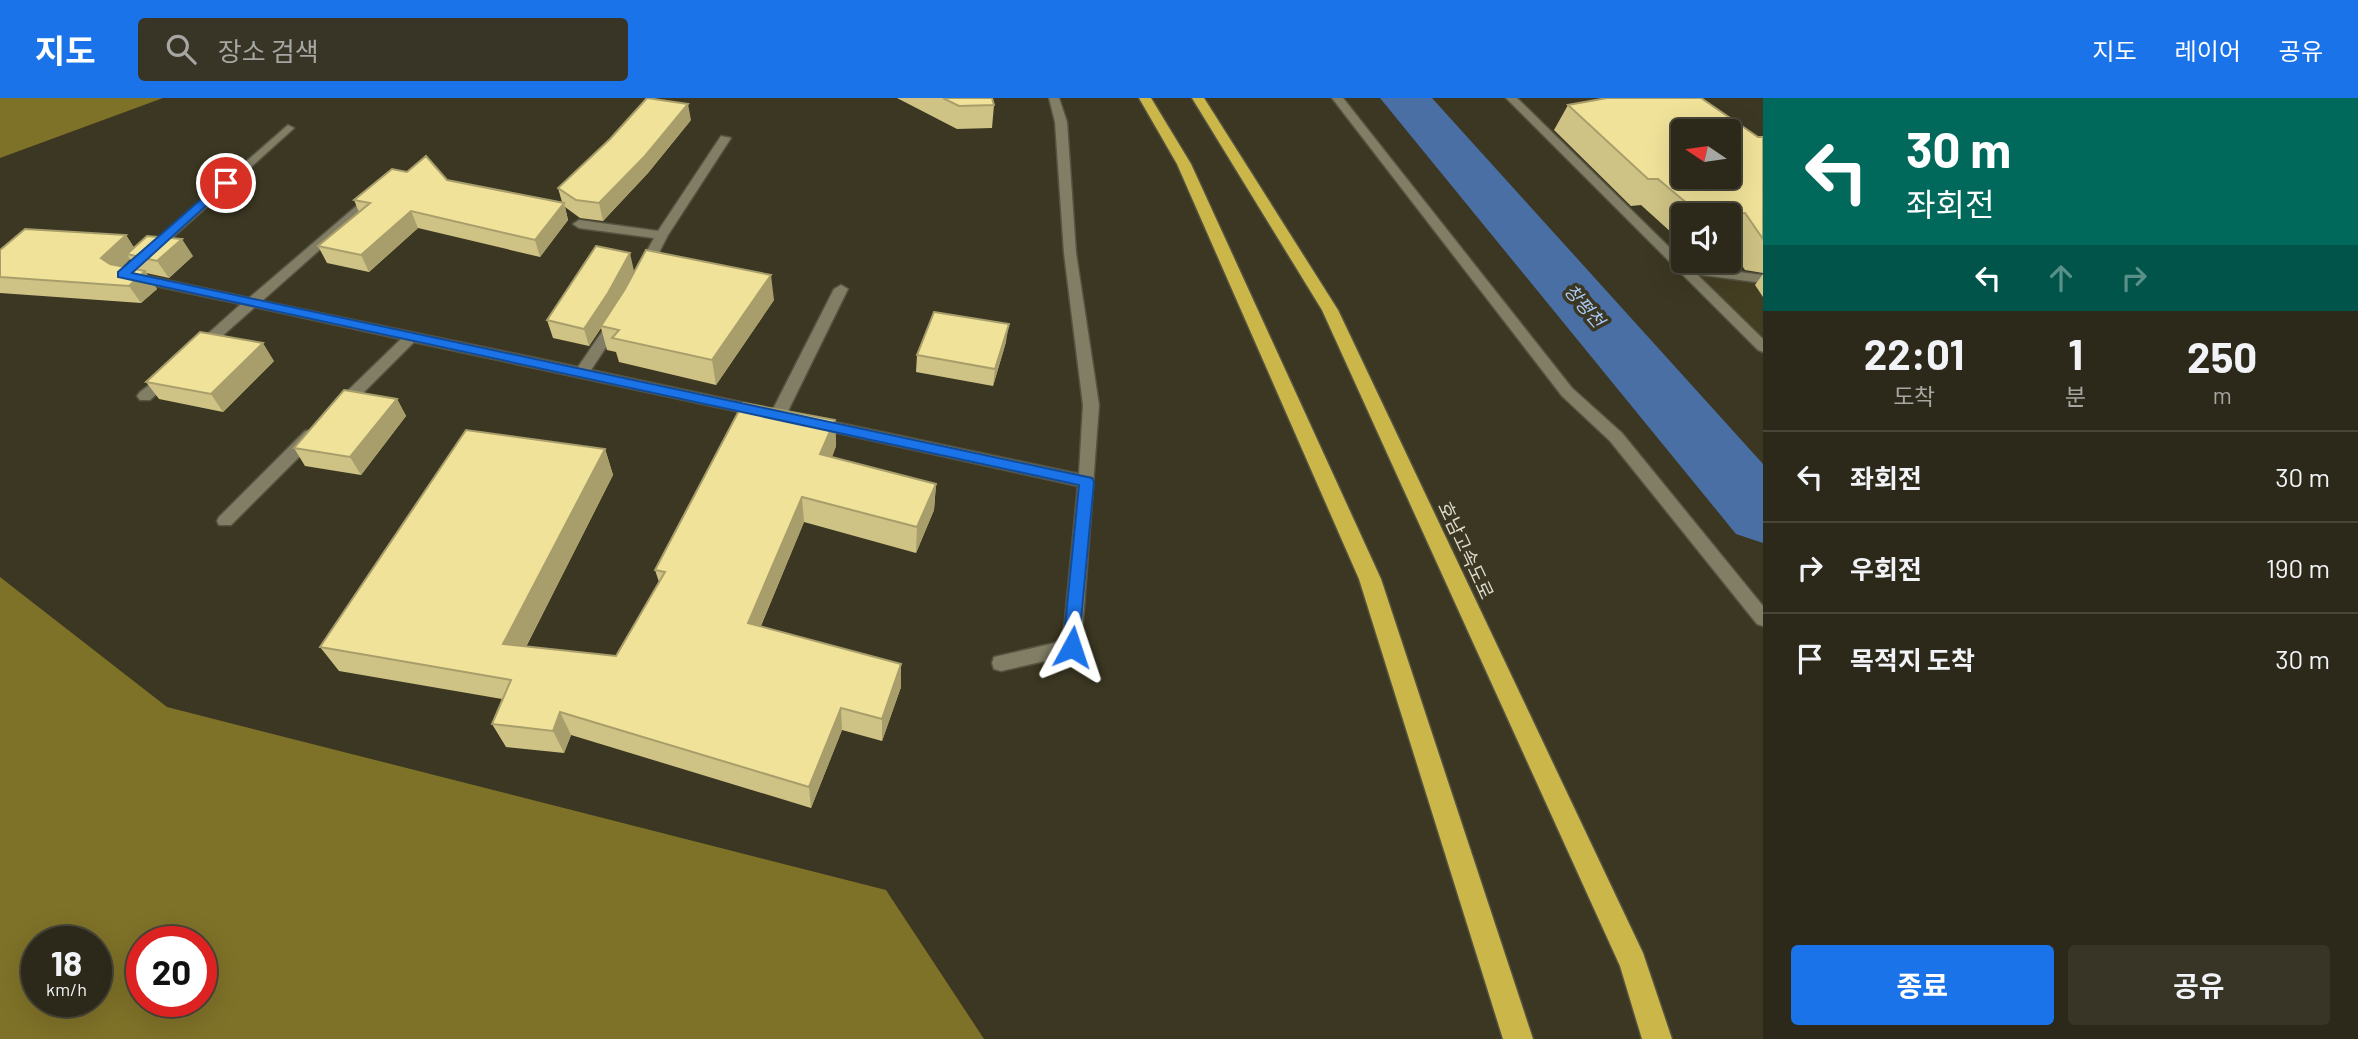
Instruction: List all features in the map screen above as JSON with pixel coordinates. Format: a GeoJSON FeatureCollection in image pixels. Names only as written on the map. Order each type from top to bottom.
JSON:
{"type":"FeatureCollection","features":[{"type":"Feature","properties":{"kind":"highway"},"geometry":{"type":"LineString","coordinates":[[1145,98],[1184,164],[1370,579],[1518,1039]]}},
{"type":"Feature","properties":{"kind":"highway","name":"호남고속도로"},"geometry":{"type":"LineString","coordinates":[[1198,98],[1330,310],[1633,963],[1657,1039]]}},
{"type":"Feature","properties":{"kind":"street"},"geometry":{"type":"LineString","coordinates":[[1001,663],[1072,647],[1091,405],[1070,253],[1061,122],[1054,98]]}},
{"type":"Feature","properties":{"kind":"street"},"geometry":{"type":"LineString","coordinates":[[1337,98],[1567,391],[1616,437],[1763,619]]}},
{"type":"Feature","properties":{"kind":"street"},"geometry":{"type":"LineString","coordinates":[[1511,98],[1671,256]]}},
{"type":"Feature","properties":{"kind":"street"},"geometry":{"type":"LineString","coordinates":[[288,128],[123,275],[1087,482]]}},
{"type":"Feature","properties":{"kind":"street"},"geometry":{"type":"LineString","coordinates":[[639,279],[662,235],[725,138]]}},
{"type":"Feature","properties":{"kind":"street"},"geometry":{"type":"LineString","coordinates":[[145,396],[384,186]]}},
{"type":"Feature","properties":{"kind":"street"},"geometry":{"type":"LineString","coordinates":[[579,224],[662,235]]}},
{"type":"Feature","properties":{"kind":"street"},"geometry":{"type":"LineString","coordinates":[[1688,273],[1763,347]]}},
{"type":"Feature","properties":{"kind":"street"},"geometry":{"type":"LineString","coordinates":[[1716,273],[1763,279]]}},
{"type":"Feature","properties":{"kind":"street"},"geometry":{"type":"LineString","coordinates":[[778,415],[841,289]]}},
{"type":"Feature","properties":{"kind":"street"},"geometry":{"type":"LineString","coordinates":[[582,373],[622,312]]}},
{"type":"Feature","properties":{"kind":"street"},"geometry":{"type":"LineString","coordinates":[[225,521],[411,337]]}},
{"type":"Feature","properties":{"kind":"shaded area"},"geometry":{"type":"Polygon","coordinates":[[[0,98],[163,98],[0,158],[0,98]]]}},
{"type":"Feature","properties":{"kind":"shaded area"},"geometry":{"type":"Polygon","coordinates":[[[1699,275],[1763,283],[1763,338],[1699,275]]]}},
{"type":"Feature","properties":{"kind":"shaded area"},"geometry":{"type":"Polygon","coordinates":[[[0,577],[167,707],[886,890],[984,1039],[0,1039],[0,577]]]}},
{"type":"Feature","properties":{"kind":"building"},"geometry":{"type":"Polygon","coordinates":[[[647,98],[688,104],[645,156],[599,203],[576,200],[558,188],[610,139],[647,98]]]}},
{"type":"Feature","properties":{"kind":"building"},"geometry":{"type":"Polygon","coordinates":[[[943,98],[992,98],[994,105],[959,106],[943,98]]]}},
{"type":"Feature","properties":{"kind":"building"},"geometry":{"type":"Polygon","coordinates":[[[1607,98],[1701,98],[1732,119],[1671,119],[1671,189],[1741,189],[1741,125],[1758,137],[1763,137],[1763,239],[1745,213],[1741,213],[1741,203],[1687,203],[1658,179],[1648,179],[1568,105],[1607,98]]]}},
{"type":"Feature","properties":{"kind":"building"},"geometry":{"type":"Polygon","coordinates":[[[426,156],[447,180],[564,203],[535,240],[411,211],[361,255],[318,246],[370,203],[354,200],[392,169],[407,172],[426,156]]]}},
{"type":"Feature","properties":{"kind":"building"},"geometry":{"type":"Polygon","coordinates":[[[25,229],[126,235],[101,258],[110,264],[145,271],[129,286],[0,277],[0,250],[25,229]]]}},
{"type":"Feature","properties":{"kind":"building"},"geometry":{"type":"Polygon","coordinates":[[[147,236],[182,239],[157,261],[127,254],[147,236]]]}},
{"type":"Feature","properties":{"kind":"building"},"geometry":{"type":"Polygon","coordinates":[[[596,246],[630,253],[608,293],[584,329],[547,320],[596,246]]]}},
{"type":"Feature","properties":{"kind":"building"},"geometry":{"type":"Polygon","coordinates":[[[646,250],[771,275],[712,360],[612,338],[619,330],[601,326],[646,250]]]}},
{"type":"Feature","properties":{"kind":"building"},"geometry":{"type":"Polygon","coordinates":[[[934,312],[1009,324],[995,369],[917,355],[934,312]]]}},
{"type":"Feature","properties":{"kind":"building"},"geometry":{"type":"Polygon","coordinates":[[[200,332],[263,343],[211,394],[146,382],[200,332]]]}},
{"type":"Feature","properties":{"kind":"building"},"geometry":{"type":"Polygon","coordinates":[[[344,390],[397,399],[350,457],[294,448],[344,390]]]}},
{"type":"Feature","properties":{"kind":"building"},"geometry":{"type":"Polygon","coordinates":[[[743,403],[835,420],[820,454],[936,484],[917,527],[802,497],[748,623],[901,664],[882,719],[841,708],[809,787],[560,712],[553,731],[492,724],[511,680],[320,647],[466,430],[605,449],[503,644],[616,656],[665,572],[655,570],[743,403]]]}},
{"type":"Feature","properties":{"kind":"waterway","name":"창평천"},"geometry":{"type":"LineString","coordinates":[[1405,98],[1763,514]]}},
{"type":"Feature","properties":{"kind":"route"},"geometry":{"type":"LineString","coordinates":[[226,183],[123,275],[1087,482],[1072,647]]}}]}
